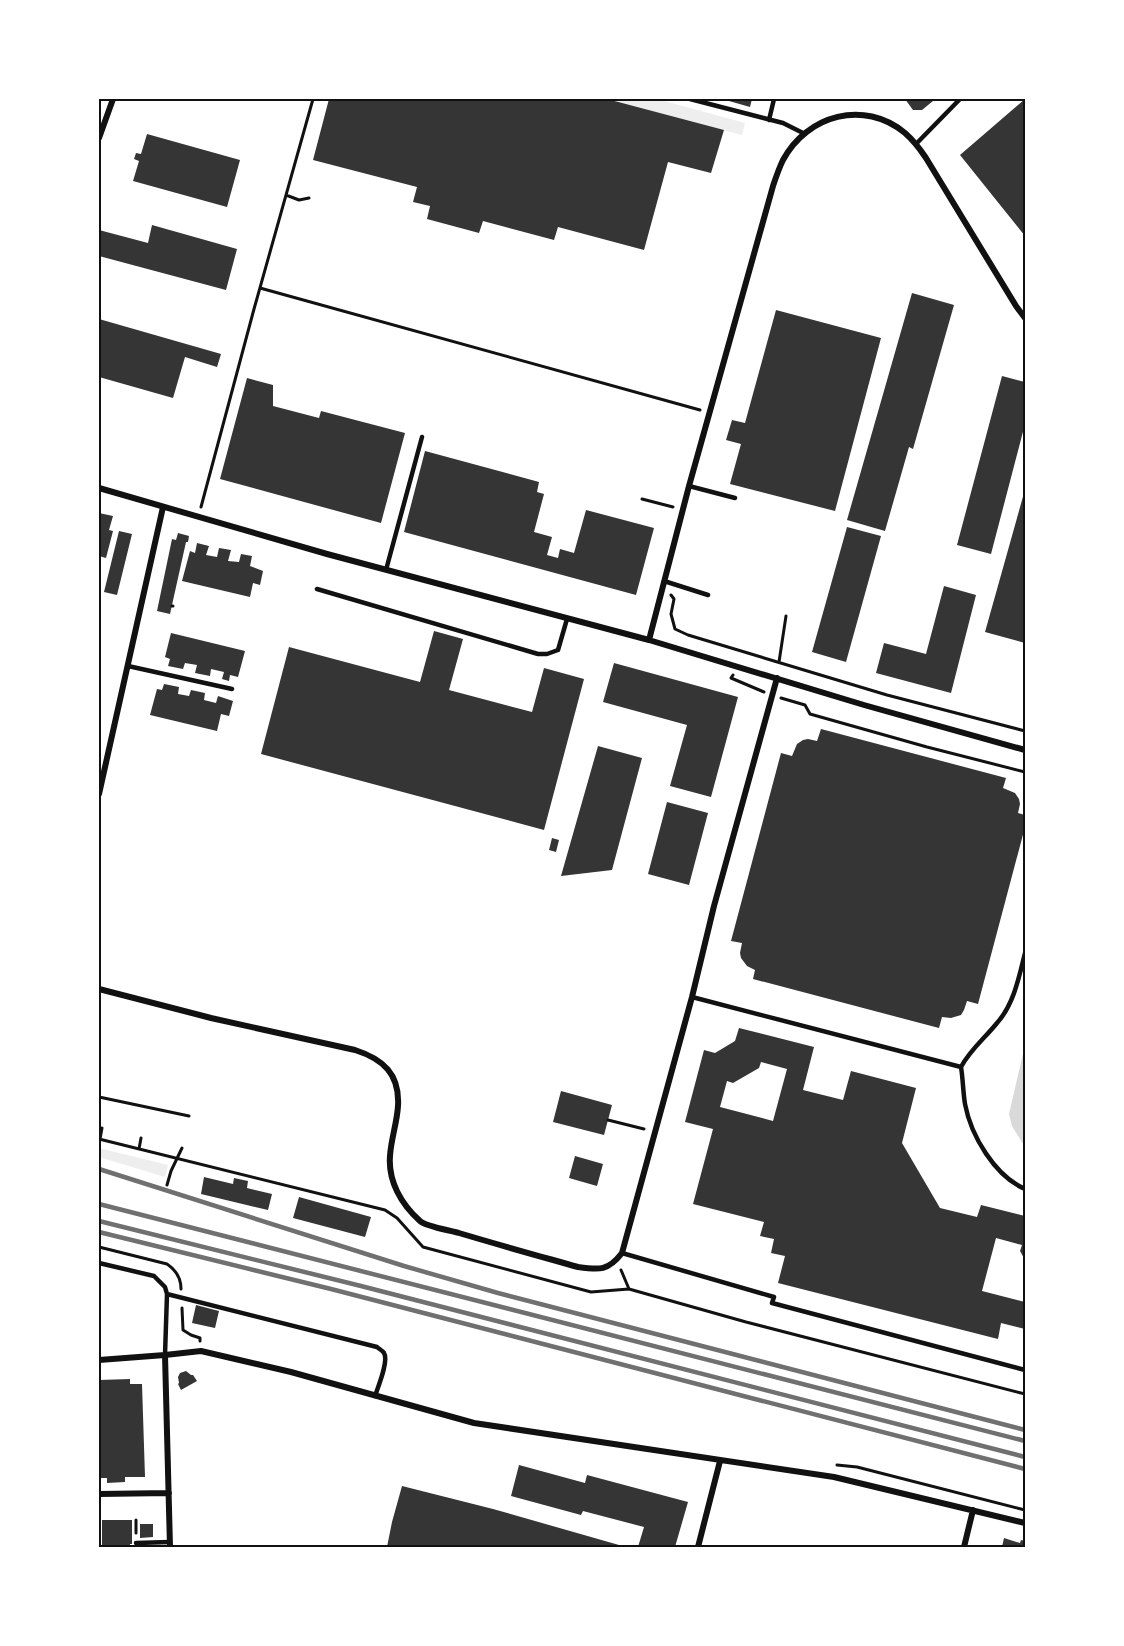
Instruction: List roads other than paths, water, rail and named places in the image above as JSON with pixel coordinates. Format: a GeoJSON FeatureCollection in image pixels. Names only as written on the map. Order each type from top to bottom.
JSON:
{"type":"FeatureCollection","features":[{"type":"Feature","properties":{"kind":"street"},"geometry":{"type":"LineString","coordinates":[[99,138],[101,125],[113,99]]}},
{"type":"Feature","properties":{"kind":"street"},"geometry":{"type":"LineString","coordinates":[[649,640],[689,486],[773,186],[782,161],[795,142],[829,119],[846,114],[876,118],[903,132],[926,158],[1025,318]]}},
{"type":"Feature","properties":{"kind":"street"},"geometry":{"type":"LineString","coordinates":[[99,488],[386,570],[649,640],[864,705],[1025,750]]}},
{"type":"Feature","properties":{"kind":"street"},"geometry":{"type":"LineString","coordinates":[[99,794],[163,507]]}},
{"type":"Feature","properties":{"kind":"street"},"geometry":{"type":"LineString","coordinates":[[99,989],[211,1018],[368,1054],[380,1060],[389,1070],[396,1084],[399,1106],[390,1157],[395,1190],[422,1223],[579,1267],[602,1269],[622,1253],[777,678]]}},
{"type":"Feature","properties":{"kind":"street"},"geometry":{"type":"LineString","coordinates":[[99,1360],[201,1350],[291,1372],[474,1423],[834,1477],[1025,1523]]}},
{"type":"Feature","properties":{"kind":"street"},"geometry":{"type":"LineString","coordinates":[[165,1355],[170,1544]]}},
{"type":"Feature","properties":{"kind":"street"},"geometry":{"type":"LineString","coordinates":[[698,1547],[720,1461]]}},
{"type":"Feature","properties":{"kind":"street"},"geometry":{"type":"LineString","coordinates":[[99,1494],[169,1493]]}},
{"type":"Feature","properties":{"kind":"street"},"geometry":{"type":"LineString","coordinates":[[964,1547],[973,1510]]}},
{"type":"Feature","properties":{"kind":"lane"},"geometry":{"type":"LineString","coordinates":[[690,99],[783,123],[806,134]]}},
{"type":"Feature","properties":{"kind":"lane"},"geometry":{"type":"LineString","coordinates":[[769,120],[774,99]]}},
{"type":"Feature","properties":{"kind":"lane"},"geometry":{"type":"LineString","coordinates":[[916,144],[960,99]]}},
{"type":"Feature","properties":{"kind":"lane"},"geometry":{"type":"LineString","coordinates":[[386,570],[422,437]]}},
{"type":"Feature","properties":{"kind":"lane"},"geometry":{"type":"LineString","coordinates":[[689,486],[735,498]]}},
{"type":"Feature","properties":{"kind":"lane"},"geometry":{"type":"LineString","coordinates":[[664,581],[708,595]]}},
{"type":"Feature","properties":{"kind":"lane"},"geometry":{"type":"LineString","coordinates":[[316,589],[538,654],[558,650],[567,619]]}},
{"type":"Feature","properties":{"kind":"lane"},"geometry":{"type":"LineString","coordinates":[[128,666],[232,689]]}},
{"type":"Feature","properties":{"kind":"lane"},"geometry":{"type":"LineString","coordinates":[[1025,953],[1007,1010],[966,1056],[961,1067],[965,1105],[985,1154],[1001,1174],[1025,1189]]}},
{"type":"Feature","properties":{"kind":"lane"},"geometry":{"type":"LineString","coordinates":[[692,997],[961,1067]]}},
{"type":"Feature","properties":{"kind":"lane"},"geometry":{"type":"LineString","coordinates":[[622,1253],[774,1297],[772,1304],[1025,1370]]}},
{"type":"Feature","properties":{"kind":"lane"},"geometry":{"type":"LineString","coordinates":[[99,1263],[154,1276],[165,1287],[167,1293],[165,1355]]}},
{"type":"Feature","properties":{"kind":"lane"},"geometry":{"type":"LineString","coordinates":[[167,1293],[377,1347],[386,1356],[375,1396]]}},
{"type":"Feature","properties":{"kind":"lane"},"geometry":{"type":"LineString","coordinates":[[136,1543],[170,1544]]}},
{"type":"Feature","properties":{"kind":"railway"},"geometry":{"type":"LineString","coordinates":[[99,1169],[404,1266],[498,1293],[1025,1430]]}},
{"type":"Feature","properties":{"kind":"railway"},"geometry":{"type":"LineString","coordinates":[[99,1204],[1025,1441]]}},
{"type":"Feature","properties":{"kind":"railway"},"geometry":{"type":"LineString","coordinates":[[99,1221],[1025,1457]]}},
{"type":"Feature","properties":{"kind":"railway"},"geometry":{"type":"LineString","coordinates":[[99,1232],[331,1289],[1025,1469]]}}]}
